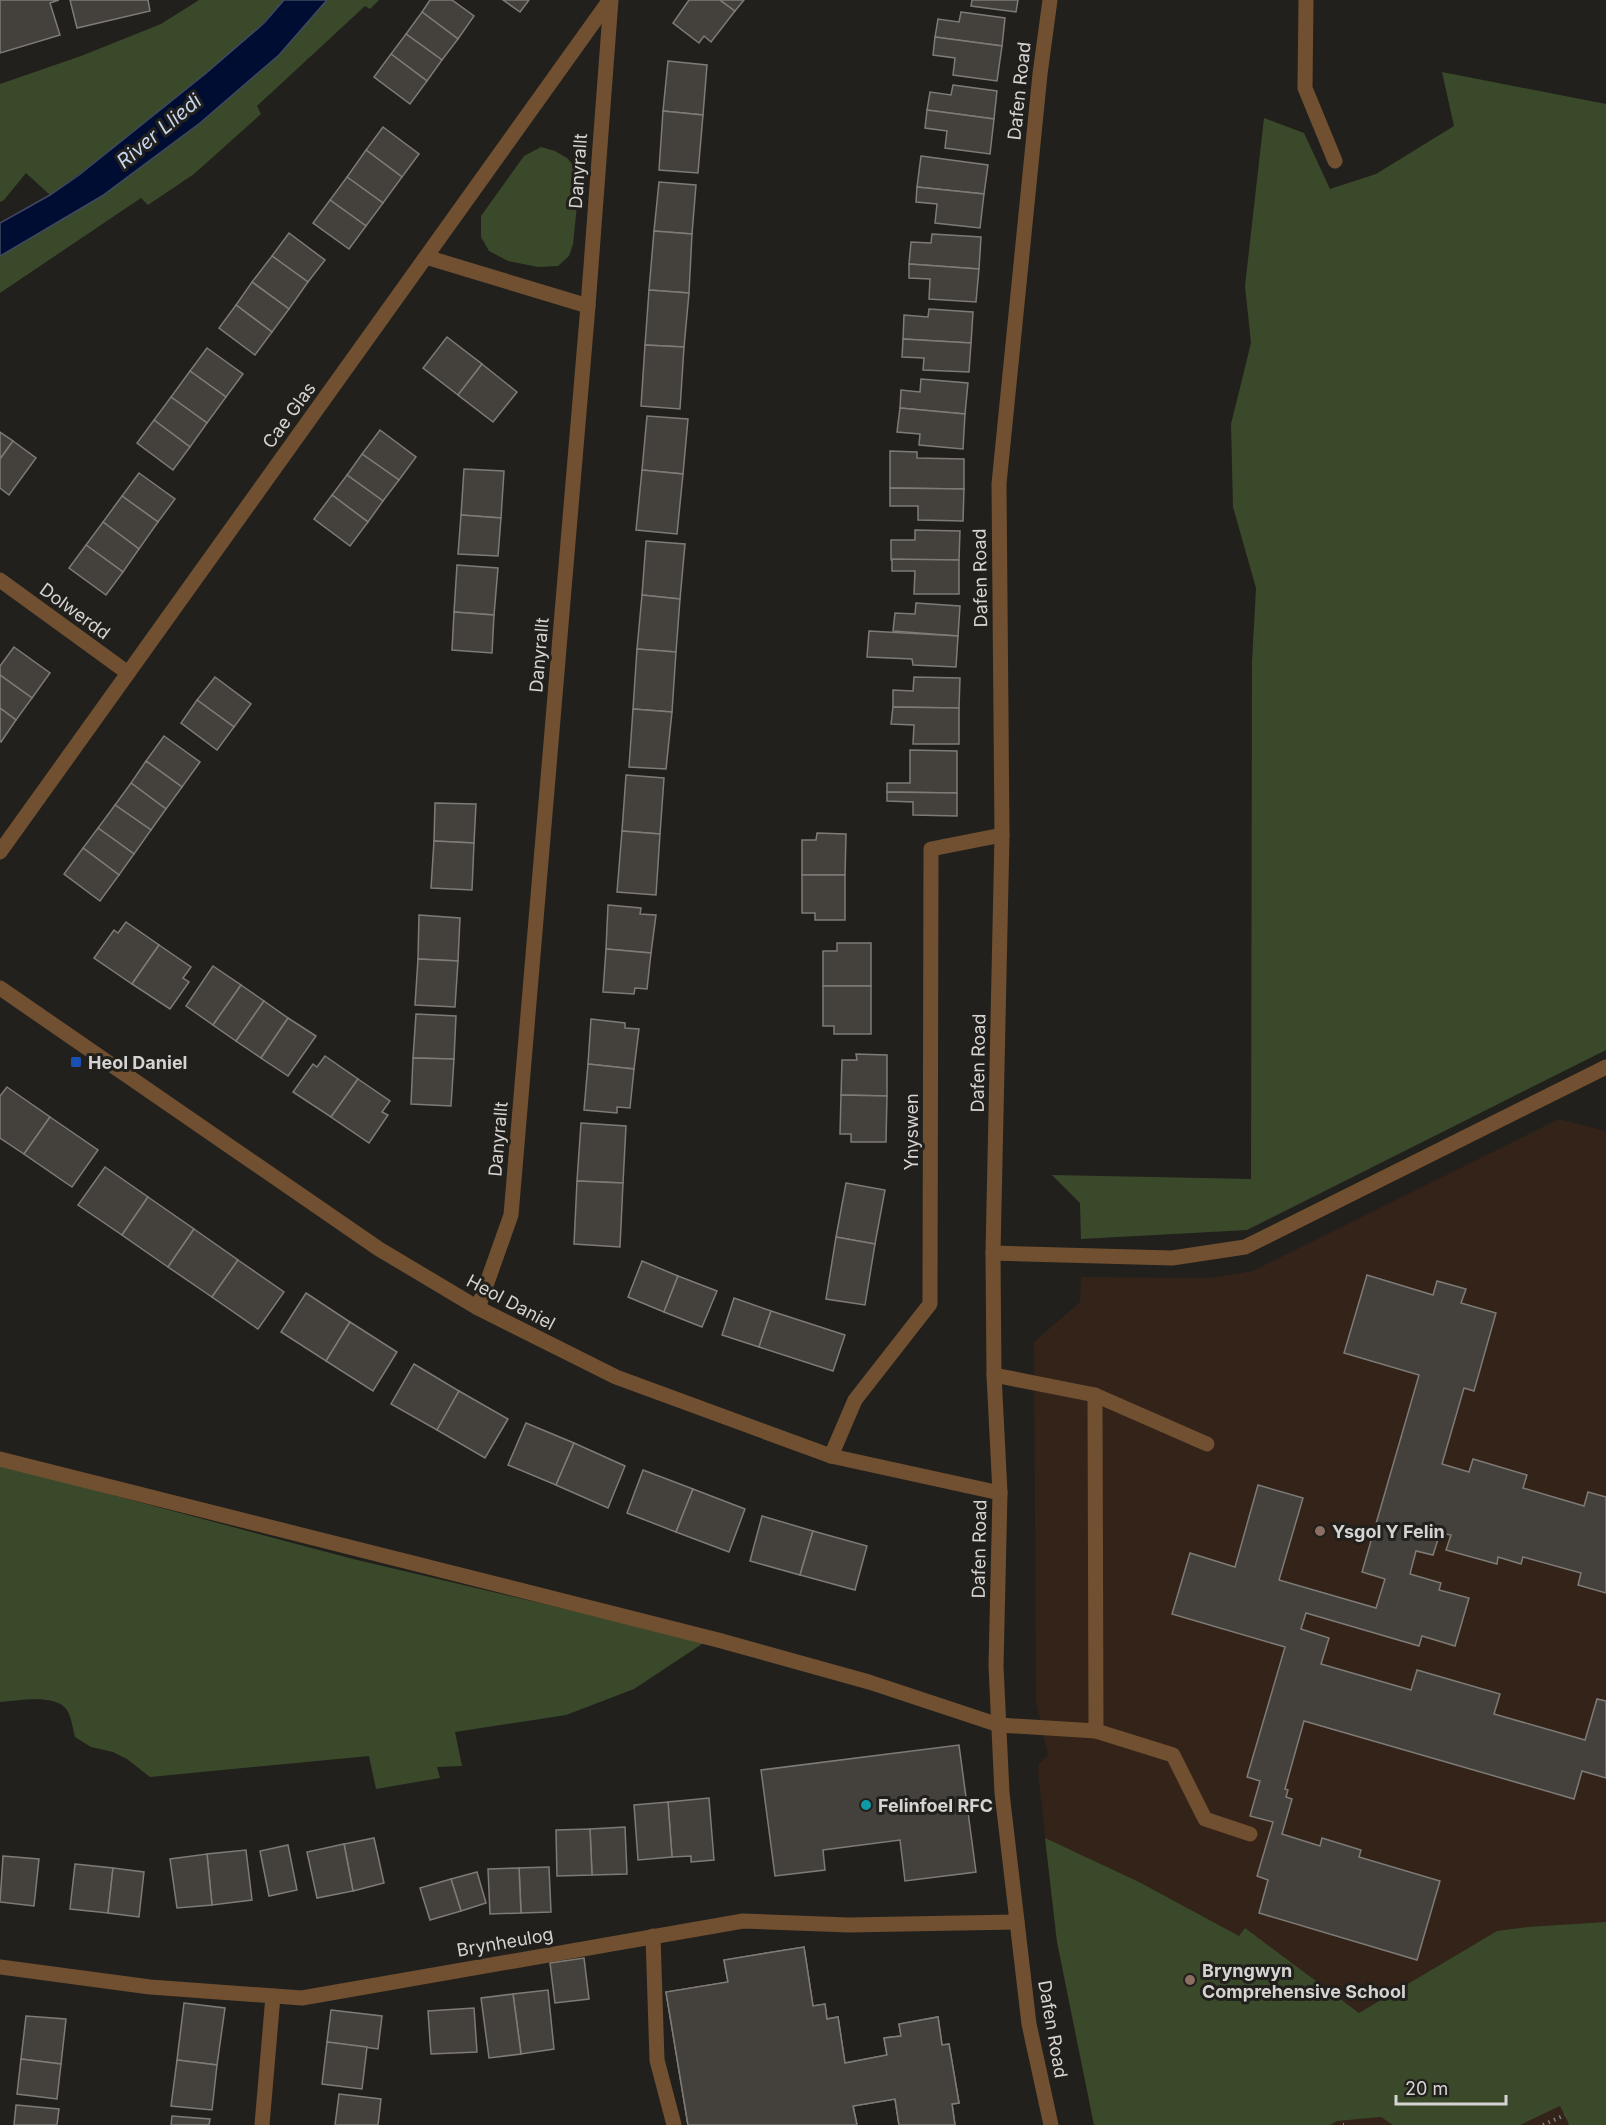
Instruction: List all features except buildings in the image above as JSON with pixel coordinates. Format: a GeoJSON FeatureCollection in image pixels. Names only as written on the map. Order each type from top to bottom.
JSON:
{"type":"FeatureCollection","features":[{"type":"Feature","properties":{"kind":"street","name":"Cae Glas"},"geometry":{"type":"LineString","coordinates":[[0,852],[610,0]]}},
{"type":"Feature","properties":{"kind":"street","name":"Danyrallt"},"geometry":{"type":"LineString","coordinates":[[478,1308],[511,1215],[588,306],[610,0]]}},
{"type":"Feature","properties":{"kind":"street","name":"Dafen Road"},"geometry":{"type":"LineString","coordinates":[[1050,0],[1040,74],[999,484],[1002,835],[993,1253],[994,1375],[1000,1493],[996,1665],[1002,1793],[1029,2024],[1052,2125]]}},
{"type":"Feature","properties":{"kind":"street"},"geometry":{"type":"LineString","coordinates":[[1306,0],[1305,88],[1335,161]]}},
{"type":"Feature","properties":{"kind":"street"},"geometry":{"type":"LineString","coordinates":[[426,257],[588,306]]}},
{"type":"Feature","properties":{"kind":"street","name":"Dolwerdd"},"geometry":{"type":"LineString","coordinates":[[0,580],[128,673]]}},
{"type":"Feature","properties":{"kind":"street","name":"Ynyswen"},"geometry":{"type":"LineString","coordinates":[[831,1456],[855,1400],[930,1304],[931,849],[1002,835]]}},
{"type":"Feature","properties":{"kind":"street","name":"Heol Daniel"},"geometry":{"type":"LineString","coordinates":[[0,988],[379,1250],[478,1308],[616,1377],[831,1456],[1000,1493]]}},
{"type":"Feature","properties":{"kind":"street"},"geometry":{"type":"LineString","coordinates":[[993,1253],[1172,1258],[1245,1247],[1606,1067]]}},
{"type":"Feature","properties":{"kind":"street"},"geometry":{"type":"LineString","coordinates":[[994,1375],[1095,1395],[1207,1444]]}},
{"type":"Feature","properties":{"kind":"street"},"geometry":{"type":"LineString","coordinates":[[1095,1395],[1096,1731]]}},
{"type":"Feature","properties":{"kind":"street"},"geometry":{"type":"LineString","coordinates":[[0,1459],[718,1640],[869,1682],[999,1725],[1096,1731],[1173,1755],[1205,1820],[1250,1834]]}},
{"type":"Feature","properties":{"kind":"street","name":"Brynheulog"},"geometry":{"type":"LineString","coordinates":[[0,1967],[150,1987],[302,1998],[743,1921],[848,1925],[1017,1922]]}},
{"type":"Feature","properties":{"kind":"street"},"geometry":{"type":"LineString","coordinates":[[653,1936],[657,2060],[674,2125]]}},
{"type":"Feature","properties":{"kind":"street"},"geometry":{"type":"LineString","coordinates":[[262,2125],[273,1996]]}},
{"type":"Feature","properties":{"kind":"path"},"geometry":{"type":"LineString","coordinates":[[1543,2125],[1565,2115]]}},
{"type":"Feature","properties":{"kind":"shaded area","name":"Ysgol Y Felin"},"geometry":{"type":"Polygon","coordinates":[[[1559,1119],[1606,1131],[1606,2125],[1094,2125],[1057,1942],[1038,1772],[1039,1764],[1048,1755],[1036,1702],[1034,1342],[1080,1302],[1081,1277],[1209,1278],[1253,1271],[1559,1119]]]}},
{"type":"Feature","properties":{"kind":"green space"},"geometry":{"type":"Polygon","coordinates":[[[199,0],[284,0],[225,58],[106,154],[50,195],[26,173],[0,202],[0,84],[81,56],[161,24],[199,0]]]}},
{"type":"Feature","properties":{"kind":"green space"},"geometry":{"type":"Polygon","coordinates":[[[327,0],[379,0],[370,9],[365,6],[257,106],[261,114],[194,174],[148,205],[141,198],[0,293],[0,256],[102,196],[200,123],[279,55],[327,0]]]}},
{"type":"Feature","properties":{"kind":"green space"},"geometry":{"type":"Polygon","coordinates":[[[1442,72],[1606,104],[1606,1050],[1247,1230],[1081,1239],[1080,1203],[1052,1175],[1251,1179],[1252,662],[1256,588],[1233,507],[1231,424],[1251,343],[1245,286],[1264,118],[1304,133],[1330,189],[1376,174],[1454,126],[1442,72]]]}},
{"type":"Feature","properties":{"kind":"green space"},"geometry":{"type":"Polygon","coordinates":[[[541,147],[567,158],[577,170],[578,175],[573,244],[569,256],[558,266],[538,267],[508,261],[489,251],[481,237],[481,216],[524,156],[541,147]]]}},
{"type":"Feature","properties":{"kind":"green space"},"geometry":{"type":"Polygon","coordinates":[[[0,1465],[353,1559],[705,1642],[634,1689],[566,1715],[455,1732],[462,1766],[437,1767],[440,1778],[376,1789],[369,1756],[150,1777],[127,1759],[113,1752],[91,1747],[75,1737],[69,1714],[57,1703],[38,1699],[0,1702],[0,1465]]]}},
{"type":"Feature","properties":{"kind":"green space","name":"Bryngwyn Comprehensive School"},"geometry":{"type":"Polygon","coordinates":[[[1045,1838],[1139,1882],[1239,1936],[1245,1928],[1359,2013],[1497,1931],[1606,1922],[1606,2125],[1568,2125],[1560,2106],[1520,2125],[1393,2125],[1381,2117],[1337,2121],[1330,2125],[1094,2125],[1057,1942],[1045,1838]]]}},
{"type":"Feature","properties":{"kind":"water","name":"River Lliedi"},"geometry":{"type":"Polygon","coordinates":[[[284,0],[327,0],[279,55],[200,123],[102,196],[0,256],[0,223],[50,195],[79,175],[205,74],[264,23],[284,0]]]}},
{"type":"Feature","properties":{"kind":"place","name":"Heol Daniel"},"geometry":{"type":"Point","coordinates":[76,1062]}},
{"type":"Feature","properties":{"kind":"place","name":"Ysgol Y Felin"},"geometry":{"type":"Point","coordinates":[1320,1531]}},
{"type":"Feature","properties":{"kind":"place","name":"Felinfoel RFC"},"geometry":{"type":"Point","coordinates":[866,1805]}},
{"type":"Feature","properties":{"kind":"place","name":"Bryngwyn Comprehensive School"},"geometry":{"type":"Point","coordinates":[1190,1980]}}]}
